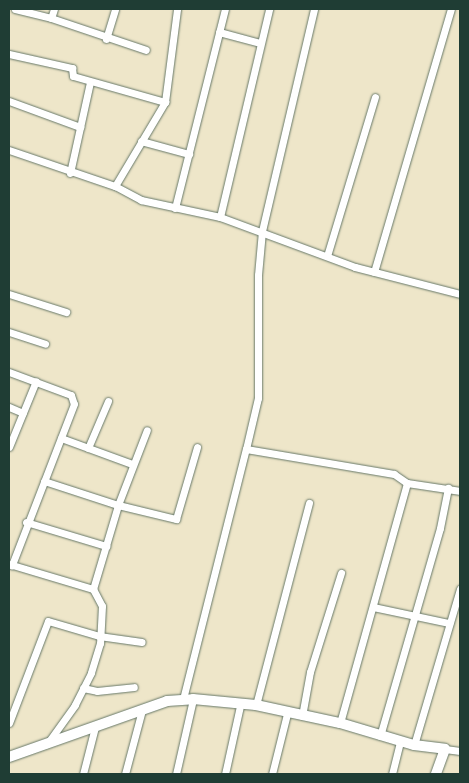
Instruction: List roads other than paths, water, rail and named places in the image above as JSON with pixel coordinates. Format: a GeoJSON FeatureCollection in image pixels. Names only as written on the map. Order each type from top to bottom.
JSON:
{"type":"FeatureCollection","features":[{"type":"Feature","properties":{"kind":"main road"},"geometry":{"type":"LineString","coordinates":[[9,757],[142,710],[188,699],[240,706],[256,705],[287,714],[340,723],[414,745],[444,749],[436,774]]}},
{"type":"Feature","properties":{"kind":"street"},"geometry":{"type":"LineString","coordinates":[[14,9],[51,18],[106,39],[146,50]]}},
{"type":"Feature","properties":{"kind":"street"},"geometry":{"type":"LineString","coordinates":[[51,18],[54,9]]}},
{"type":"Feature","properties":{"kind":"street"},"geometry":{"type":"LineString","coordinates":[[106,39],[115,9]]}},
{"type":"Feature","properties":{"kind":"street"},"geometry":{"type":"LineString","coordinates":[[115,186],[164,102],[177,9]]}},
{"type":"Feature","properties":{"kind":"street"},"geometry":{"type":"LineString","coordinates":[[175,208],[225,9]]}},
{"type":"Feature","properties":{"kind":"street"},"geometry":{"type":"LineString","coordinates":[[220,217],[269,9]]}},
{"type":"Feature","properties":{"kind":"street"},"geometry":{"type":"LineString","coordinates":[[176,774],[188,699],[258,398],[258,275],[262,231],[314,9]]}},
{"type":"Feature","properties":{"kind":"street"},"geometry":{"type":"LineString","coordinates":[[374,272],[450,9]]}},
{"type":"Feature","properties":{"kind":"street"},"geometry":{"type":"LineString","coordinates":[[219,32],[260,43]]}},
{"type":"Feature","properties":{"kind":"street"},"geometry":{"type":"LineString","coordinates":[[9,54],[72,68],[73,76],[164,102]]}},
{"type":"Feature","properties":{"kind":"street"},"geometry":{"type":"LineString","coordinates":[[70,173],[90,82]]}},
{"type":"Feature","properties":{"kind":"street"},"geometry":{"type":"LineString","coordinates":[[327,256],[375,97]]}},
{"type":"Feature","properties":{"kind":"street"},"geometry":{"type":"LineString","coordinates":[[9,102],[80,127]]}},
{"type":"Feature","properties":{"kind":"street"},"geometry":{"type":"LineString","coordinates":[[141,141],[189,154]]}},
{"type":"Feature","properties":{"kind":"street"},"geometry":{"type":"LineString","coordinates":[[9,150],[70,173],[115,186],[141,200],[220,217],[374,272],[460,294]]}},
{"type":"Feature","properties":{"kind":"street"},"geometry":{"type":"LineString","coordinates":[[9,294],[66,312]]}},
{"type":"Feature","properties":{"kind":"street"},"geometry":{"type":"LineString","coordinates":[[9,332],[45,344]]}},
{"type":"Feature","properties":{"kind":"street"},"geometry":{"type":"LineString","coordinates":[[9,372],[70,395],[74,404],[10,565],[92,589],[102,606],[98,650],[83,688],[47,744]]}},
{"type":"Feature","properties":{"kind":"street"},"geometry":{"type":"LineString","coordinates":[[9,446],[36,381]]}},
{"type":"Feature","properties":{"kind":"street"},"geometry":{"type":"LineString","coordinates":[[88,448],[108,401]]}},
{"type":"Feature","properties":{"kind":"street"},"geometry":{"type":"LineString","coordinates":[[9,407],[23,413]]}},
{"type":"Feature","properties":{"kind":"street"},"geometry":{"type":"LineString","coordinates":[[92,589],[132,464],[147,430]]}},
{"type":"Feature","properties":{"kind":"street"},"geometry":{"type":"LineString","coordinates":[[61,438],[132,464]]}},
{"type":"Feature","properties":{"kind":"street"},"geometry":{"type":"LineString","coordinates":[[44,481],[118,506],[176,519],[196,447]]}},
{"type":"Feature","properties":{"kind":"street"},"geometry":{"type":"LineString","coordinates":[[246,449],[394,474],[407,482],[460,491]]}},
{"type":"Feature","properties":{"kind":"street"},"geometry":{"type":"LineString","coordinates":[[340,723],[407,482]]}},
{"type":"Feature","properties":{"kind":"street"},"geometry":{"type":"LineString","coordinates":[[380,736],[440,528],[448,488]]}},
{"type":"Feature","properties":{"kind":"street"},"geometry":{"type":"LineString","coordinates":[[256,705],[309,503]]}},
{"type":"Feature","properties":{"kind":"street"},"geometry":{"type":"LineString","coordinates":[[26,522],[106,546]]}},
{"type":"Feature","properties":{"kind":"street"},"geometry":{"type":"LineString","coordinates":[[302,716],[310,672],[341,573]]}},
{"type":"Feature","properties":{"kind":"street"},"geometry":{"type":"LineString","coordinates":[[414,745],[460,589]]}},
{"type":"Feature","properties":{"kind":"street"},"geometry":{"type":"LineString","coordinates":[[373,607],[449,623]]}},
{"type":"Feature","properties":{"kind":"street"},"geometry":{"type":"LineString","coordinates":[[9,723],[48,621],[99,636],[142,642]]}},
{"type":"Feature","properties":{"kind":"street"},"geometry":{"type":"LineString","coordinates":[[83,688],[97,691],[134,687]]}},
{"type":"Feature","properties":{"kind":"street"},"geometry":{"type":"LineString","coordinates":[[225,774],[240,706]]}},
{"type":"Feature","properties":{"kind":"street"},"geometry":{"type":"LineString","coordinates":[[126,774],[142,710]]}},
{"type":"Feature","properties":{"kind":"street"},"geometry":{"type":"LineString","coordinates":[[272,774],[287,714]]}},
{"type":"Feature","properties":{"kind":"street"},"geometry":{"type":"LineString","coordinates":[[83,774],[95,726]]}},
{"type":"Feature","properties":{"kind":"street"},"geometry":{"type":"LineString","coordinates":[[392,774],[400,741]]}},
{"type":"Feature","properties":{"kind":"street"},"geometry":{"type":"LineString","coordinates":[[444,749],[460,751]]}}]}
